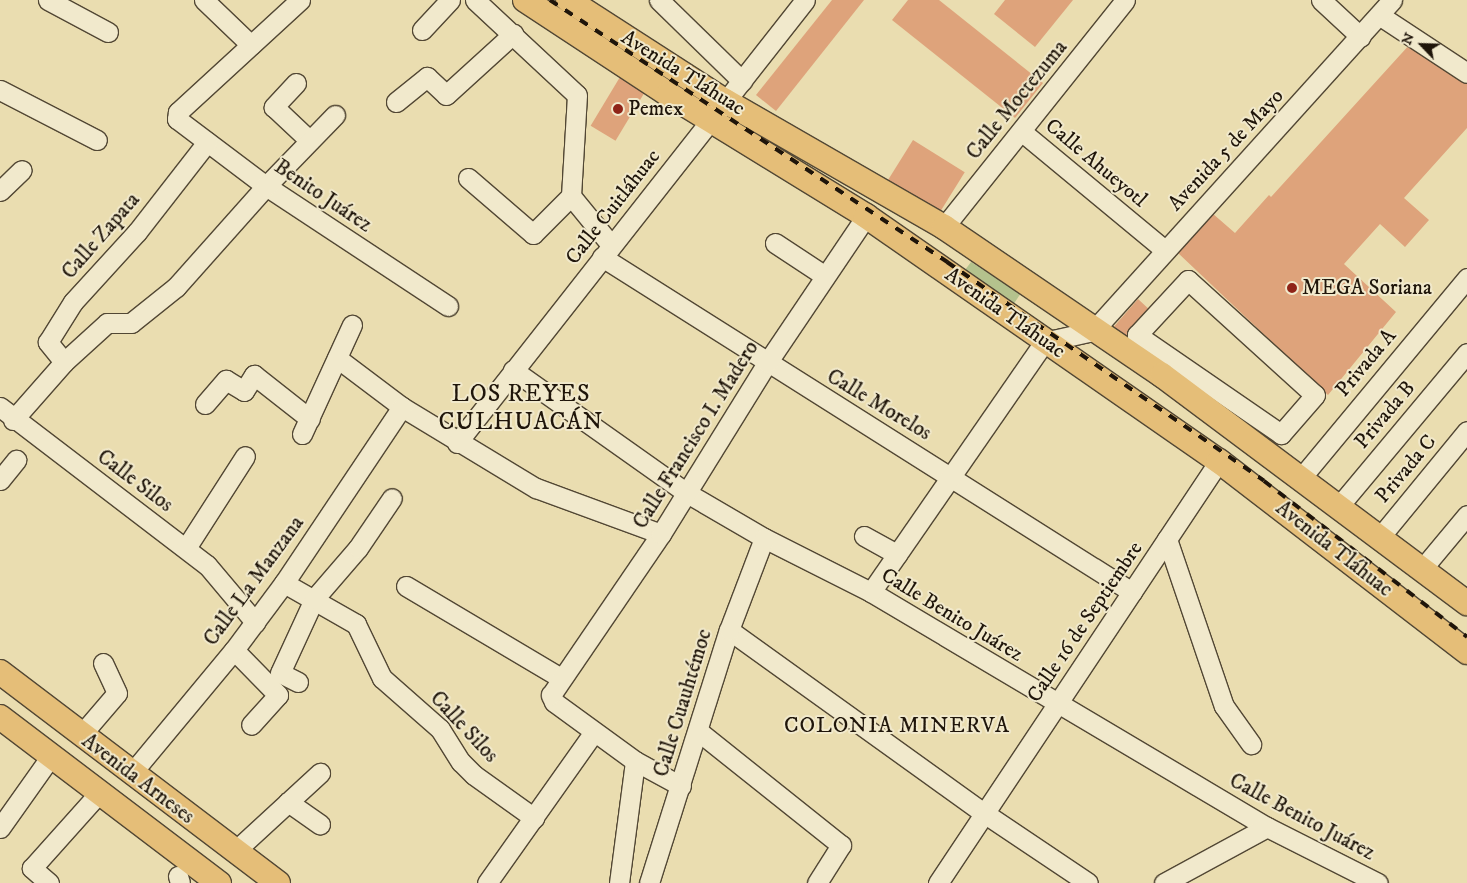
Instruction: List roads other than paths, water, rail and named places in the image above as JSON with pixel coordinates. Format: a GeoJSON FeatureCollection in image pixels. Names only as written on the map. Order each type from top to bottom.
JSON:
{"type":"FeatureCollection","features":[{"type":"Feature","properties":{"kind":"main road","name":"Avenida Tláhuac"},"geometry":{"type":"LineString","coordinates":[[525,0],[668,94],[866,216],[1044,342],[1219,461],[1467,652]]}},
{"type":"Feature","properties":{"kind":"main road","name":"Avenida Tláhuac"},"geometry":{"type":"LineString","coordinates":[[568,0],[725,101],[944,227],[1093,331],[1162,375],[1467,603]]}},
{"type":"Feature","properties":{"kind":"main road"},"geometry":{"type":"LineString","coordinates":[[574,34],[588,14]]}},
{"type":"Feature","properties":{"kind":"main road"},"geometry":{"type":"LineString","coordinates":[[1101,379],[1120,349]]}},
{"type":"Feature","properties":{"kind":"main road","name":"Avenida Arneses"},"geometry":{"type":"LineString","coordinates":[[0,672],[131,774],[278,883]]}},
{"type":"Feature","properties":{"kind":"main road","name":"Avenida Arneses"},"geometry":{"type":"LineString","coordinates":[[0,717],[220,883]]}},
{"type":"Feature","properties":{"kind":"street"},"geometry":{"type":"LineString","coordinates":[[48,0],[108,32]]}},
{"type":"Feature","properties":{"kind":"street"},"geometry":{"type":"LineString","coordinates":[[204,0],[251,44],[300,0]]}},
{"type":"Feature","properties":{"kind":"street"},"geometry":{"type":"LineString","coordinates":[[422,30],[450,0]]}},
{"type":"Feature","properties":{"kind":"street"},"geometry":{"type":"LineString","coordinates":[[468,178],[533,234],[571,196],[577,95],[475,0]]}},
{"type":"Feature","properties":{"kind":"street"},"geometry":{"type":"LineString","coordinates":[[659,0],[742,80]]}},
{"type":"Feature","properties":{"kind":"street","name":"Calle Cuitláhuac"},"geometry":{"type":"LineString","coordinates":[[457,443],[805,0]]}},
{"type":"Feature","properties":{"kind":"street","name":"Calle Moctezuma"},"geometry":{"type":"LineString","coordinates":[[944,227],[1125,0]]}},
{"type":"Feature","properties":{"kind":"street"},"geometry":{"type":"LineString","coordinates":[[1321,0],[1361,36]]}},
{"type":"Feature","properties":{"kind":"street","name":"Avenida 5 de Mayo"},"geometry":{"type":"LineString","coordinates":[[1093,331],[1392,0]]}},
{"type":"Feature","properties":{"kind":"street"},"geometry":{"type":"LineString","coordinates":[[1379,16],[1467,73]]}},
{"type":"Feature","properties":{"kind":"street"},"geometry":{"type":"LineString","coordinates":[[396,102],[427,76],[446,96],[513,34]]}},
{"type":"Feature","properties":{"kind":"street","name":"Benito Juárez"},"geometry":{"type":"LineString","coordinates":[[251,44],[178,112],[177,119],[266,186],[448,306]]}},
{"type":"Feature","properties":{"kind":"street"},"geometry":{"type":"LineString","coordinates":[[296,83],[274,107],[309,140]]}},
{"type":"Feature","properties":{"kind":"street"},"geometry":{"type":"LineString","coordinates":[[0,90],[97,140]]}},
{"type":"Feature","properties":{"kind":"street"},"geometry":{"type":"LineString","coordinates":[[6,413],[107,323],[130,323],[176,287],[266,186],[335,115]]}},
{"type":"Feature","properties":{"kind":"street","name":"Calle Ahueyotl"},"geometry":{"type":"LineString","coordinates":[[1021,131],[1165,250]]}},
{"type":"Feature","properties":{"kind":"street","name":"Calle Zapata"},"geometry":{"type":"LineString","coordinates":[[64,362],[48,342],[73,302],[137,232],[207,142]]}},
{"type":"Feature","properties":{"kind":"street"},"geometry":{"type":"LineString","coordinates":[[0,191],[22,170]]}},
{"type":"Feature","properties":{"kind":"street","name":"Calle Morelos"},"geometry":{"type":"LineString","coordinates":[[571,196],[606,251],[767,363],[950,475],[1132,592]]}},
{"type":"Feature","properties":{"kind":"street","name":"Calle Francisco I. Madero"},"geometry":{"type":"LineString","coordinates":[[681,786],[635,761],[594,732],[551,699],[552,690],[661,534],[767,363],[866,216]]}},
{"type":"Feature","properties":{"kind":"street"},"geometry":{"type":"LineString","coordinates":[[776,242],[825,276]]}},
{"type":"Feature","properties":{"kind":"street","name":"Privada A"},"geometry":{"type":"LineString","coordinates":[[1301,478],[1467,278]]}},
{"type":"Feature","properties":{"kind":"street"},"geometry":{"type":"LineString","coordinates":[[1188,280],[1315,395],[1281,434],[1197,377],[1137,336],[1188,280]]}},
{"type":"Feature","properties":{"kind":"street"},"geometry":{"type":"LineString","coordinates":[[205,404],[226,380],[244,391],[254,375],[306,427],[352,325]]}},
{"type":"Feature","properties":{"kind":"street"},"geometry":{"type":"LineString","coordinates":[[871,592],[950,475],[1044,342],[1093,331]]}},
{"type":"Feature","properties":{"kind":"street","name":"Privada B"},"geometry":{"type":"LineString","coordinates":[[1339,506],[1467,353]]}},
{"type":"Feature","properties":{"kind":"street"},"geometry":{"type":"LineString","coordinates":[[337,358],[402,407],[457,443],[536,488],[661,534]]}},
{"type":"Feature","properties":{"kind":"street","name":"Calle Benito Juárez"},"geometry":{"type":"LineString","coordinates":[[513,370],[687,493],[764,538],[871,592],[1058,705],[1267,827],[1378,883]]}},
{"type":"Feature","properties":{"kind":"street"},"geometry":{"type":"LineString","coordinates":[[1162,375],[1197,377]]}},
{"type":"Feature","properties":{"kind":"street"},"geometry":{"type":"LineString","coordinates":[[1228,399],[1252,441]]}},
{"type":"Feature","properties":{"kind":"street","name":"Calle La Manzana"},"geometry":{"type":"LineString","coordinates":[[131,774],[234,650],[284,583],[402,407]]}},
{"type":"Feature","properties":{"kind":"street","name":"Calle Silos"},"geometry":{"type":"LineString","coordinates":[[6,413],[186,548],[225,583],[255,622]]}},
{"type":"Feature","properties":{"kind":"street","name":"Privada C"},"geometry":{"type":"LineString","coordinates":[[1380,537],[1467,432]]}},
{"type":"Feature","properties":{"kind":"street"},"geometry":{"type":"LineString","coordinates":[[186,548],[245,456]]}},
{"type":"Feature","properties":{"kind":"street"},"geometry":{"type":"LineString","coordinates":[[0,480],[16,460]]}},
{"type":"Feature","properties":{"kind":"street","name":"Calle 16 de Septiembre"},"geometry":{"type":"LineString","coordinates":[[938,883],[1219,461]]}},
{"type":"Feature","properties":{"kind":"street"},"geometry":{"type":"LineString","coordinates":[[298,682],[280,673],[314,599],[358,548],[392,498]]}},
{"type":"Feature","properties":{"kind":"street"},"geometry":{"type":"LineString","coordinates":[[1422,569],[1467,515]]}},
{"type":"Feature","properties":{"kind":"street"},"geometry":{"type":"LineString","coordinates":[[864,536],[897,554]]}},
{"type":"Feature","properties":{"kind":"street","name":"Calle Cuauhtémoc"},"geometry":{"type":"LineString","coordinates":[[649,883],[729,630],[764,538]]}},
{"type":"Feature","properties":{"kind":"street"},"geometry":{"type":"LineString","coordinates":[[1167,539],[1224,706],[1251,744]]}},
{"type":"Feature","properties":{"kind":"street","name":"Calle Silos"},"geometry":{"type":"LineString","coordinates":[[284,583],[356,624],[382,678],[440,728],[461,762],[474,775],[534,818]]}},
{"type":"Feature","properties":{"kind":"street"},"geometry":{"type":"LineString","coordinates":[[406,586],[561,678]]}},
{"type":"Feature","properties":{"kind":"street"},"geometry":{"type":"LineString","coordinates":[[729,630],[984,813],[1088,883]]}},
{"type":"Feature","properties":{"kind":"street"},"geometry":{"type":"LineString","coordinates":[[234,650],[278,695],[251,725]]}},
{"type":"Feature","properties":{"kind":"street"},"geometry":{"type":"LineString","coordinates":[[81,735],[117,693],[103,663]]}},
{"type":"Feature","properties":{"kind":"street"},"geometry":{"type":"LineString","coordinates":[[698,731],[841,846],[817,883]]}},
{"type":"Feature","properties":{"kind":"street"},"geometry":{"type":"LineString","coordinates":[[487,883],[594,732]]}},
{"type":"Feature","properties":{"kind":"street"},"geometry":{"type":"LineString","coordinates":[[0,828],[51,756]]}},
{"type":"Feature","properties":{"kind":"street"},"geometry":{"type":"LineString","coordinates":[[619,883],[635,761]]}},
{"type":"Feature","properties":{"kind":"street"},"geometry":{"type":"LineString","coordinates":[[234,852],[320,773]]}},
{"type":"Feature","properties":{"kind":"street"},"geometry":{"type":"LineString","coordinates":[[49,883],[32,868],[100,792]]}},
{"type":"Feature","properties":{"kind":"street"},"geometry":{"type":"LineString","coordinates":[[288,802],[320,824]]}},
{"type":"Feature","properties":{"kind":"street"},"geometry":{"type":"LineString","coordinates":[[1164,883],[1267,827]]}},
{"type":"Feature","properties":{"kind":"railway"},"geometry":{"type":"LineString","coordinates":[[550,0],[947,262],[1264,481],[1467,637]]}},
{"type":"Feature","properties":{"kind":"place","name":"Pemex"},"geometry":{"type":"Point","coordinates":[618,109]}},
{"type":"Feature","properties":{"kind":"place","name":"MEGA Soriana"},"geometry":{"type":"Point","coordinates":[1292,288]}},
{"type":"Feature","properties":{"kind":"district","name":"LOS REYES CULHUACÁN"},"geometry":{"type":"Point","coordinates":[521,409]}},
{"type":"Feature","properties":{"kind":"district","name":"COLONIA MINERVA"},"geometry":{"type":"Point","coordinates":[897,726]}}]}
